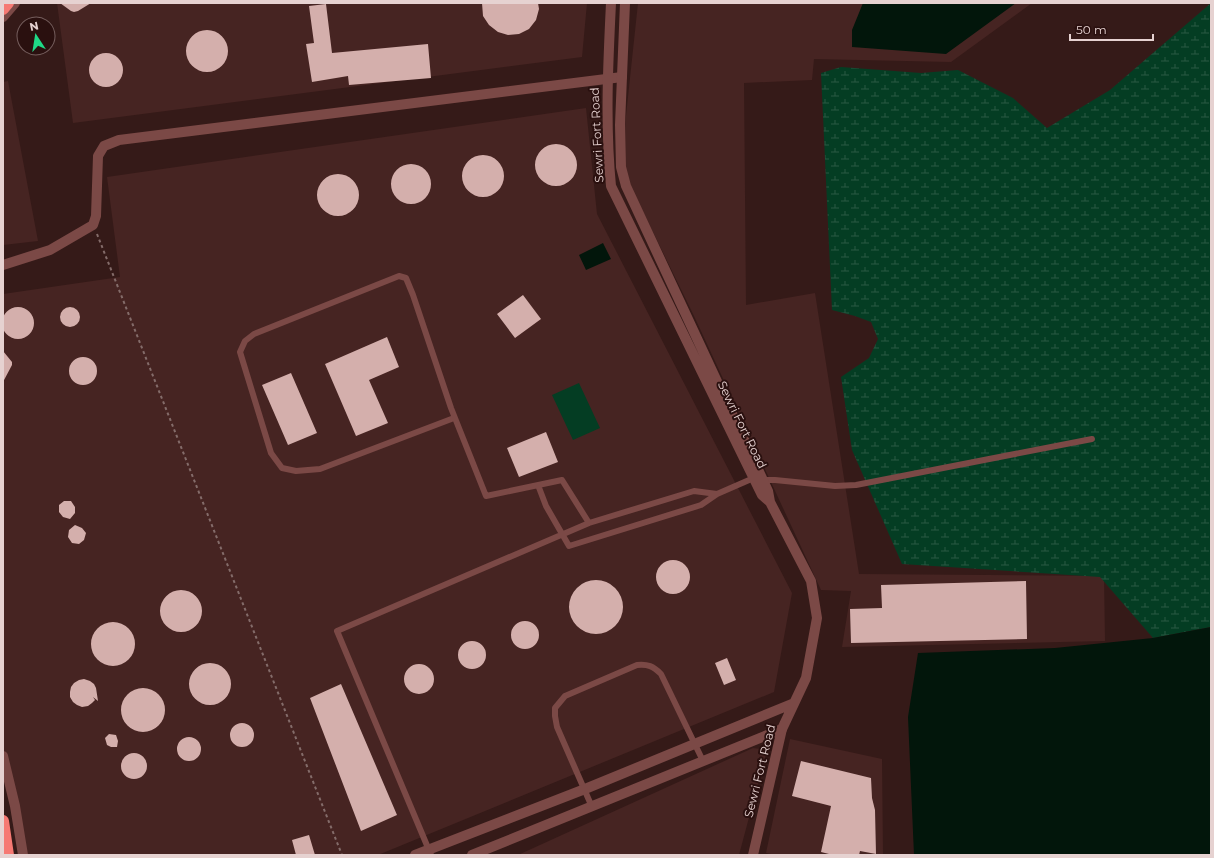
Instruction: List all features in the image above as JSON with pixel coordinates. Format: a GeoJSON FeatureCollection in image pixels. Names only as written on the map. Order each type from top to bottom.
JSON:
{"type":"FeatureCollection","features":[{"type":"Feature","properties":{"kind":"highway"},"geometry":{"type":"LineString","coordinates":[[3,9],[8,3]]}},
{"type":"Feature","properties":{"kind":"highway"},"geometry":{"type":"LineString","coordinates":[[3,821],[8,855]]}},
{"type":"Feature","properties":{"kind":"street"},"geometry":{"type":"LineString","coordinates":[[3,17],[15,3]]}},
{"type":"Feature","properties":{"kind":"street","name":"Sewri Fort Road"},"geometry":{"type":"LineString","coordinates":[[611,3],[607,78],[608,158],[611,186],[758,479],[762,496],[770,502],[811,581],[817,618],[806,678],[782,729],[752,855]]}},
{"type":"Feature","properties":{"kind":"street"},"geometry":{"type":"LineString","coordinates":[[624,3],[620,125],[621,167],[626,186],[758,479]]}},
{"type":"Feature","properties":{"kind":"street"},"geometry":{"type":"LineString","coordinates":[[3,265],[50,250],[94,225],[96,216],[98,156],[104,146],[119,140],[622,77]]}},
{"type":"Feature","properties":{"kind":"street"},"geometry":{"type":"LineString","coordinates":[[642,250],[653,244]]}},
{"type":"Feature","properties":{"kind":"street"},"geometry":{"type":"LineString","coordinates":[[415,855],[430,852],[794,704]]}},
{"type":"Feature","properties":{"kind":"street"},"geometry":{"type":"LineString","coordinates":[[472,855],[782,729]]}},
{"type":"Feature","properties":{"kind":"street"},"geometry":{"type":"LineString","coordinates":[[3,756],[16,814],[23,855]]}},
{"type":"Feature","properties":{"kind":"street"},"geometry":{"type":"LineString","coordinates":[[3,816],[16,814]]}},
{"type":"Feature","properties":{"kind":"lane"},"geometry":{"type":"LineString","coordinates":[[454,418],[320,469],[296,471],[282,468],[271,453],[240,352],[245,341],[254,334],[399,276],[406,278],[454,418],[486,496],[562,480],[589,523]]}},
{"type":"Feature","properties":{"kind":"lane"},"geometry":{"type":"LineString","coordinates":[[538,486],[546,506],[569,546],[701,505],[717,494],[758,479],[835,486],[856,485],[1092,439]]}},
{"type":"Feature","properties":{"kind":"lane"},"geometry":{"type":"LineString","coordinates":[[430,852],[337,631],[589,523],[694,491],[717,494]]}},
{"type":"Feature","properties":{"kind":"lane"},"geometry":{"type":"LineString","coordinates":[[592,807],[557,727],[555,708],[565,696],[637,665],[646,664],[654,667],[661,674],[703,761]]}},
{"type":"Feature","properties":{"kind":"path"},"geometry":{"type":"LineString","coordinates":[[94,225],[342,855]]}},
{"type":"Feature","properties":{"kind":"shaded area"},"geometry":{"type":"Polygon","coordinates":[[[57,3],[587,3],[582,57],[73,123],[57,3]]]}},
{"type":"Feature","properties":{"kind":"shaded area"},"geometry":{"type":"Polygon","coordinates":[[[638,3],[1032,3],[951,62],[814,59],[812,80],[744,83],[746,305],[815,293],[859,574],[1104,576],[1105,641],[842,647],[851,591],[821,590],[694,316],[628,181],[622,153],[638,3]]]}},
{"type":"Feature","properties":{"kind":"shaded area"},"geometry":{"type":"Polygon","coordinates":[[[863,3],[1016,3],[946,54],[852,47],[852,30],[863,3]]]}},
{"type":"Feature","properties":{"kind":"shaded area"},"geometry":{"type":"Polygon","coordinates":[[[8,81],[38,241],[3,245],[3,82],[8,81]]]}},
{"type":"Feature","properties":{"kind":"shaded area"},"geometry":{"type":"Polygon","coordinates":[[[586,108],[597,214],[792,593],[774,692],[378,855],[19,855],[3,767],[3,294],[120,277],[107,177],[586,108]]]}},
{"type":"Feature","properties":{"kind":"shaded area"},"geometry":{"type":"Polygon","coordinates":[[[603,243],[611,259],[586,270],[579,255],[603,243]]]}},
{"type":"Feature","properties":{"kind":"shaded area"},"geometry":{"type":"Polygon","coordinates":[[[1211,627],[1211,855],[914,855],[908,717],[918,653],[1055,648],[1153,638],[1211,627]]]}},
{"type":"Feature","properties":{"kind":"shaded area"},"geometry":{"type":"Polygon","coordinates":[[[790,739],[882,759],[883,855],[776,855],[766,853],[790,739]]]}},
{"type":"Feature","properties":{"kind":"shaded area"},"geometry":{"type":"Polygon","coordinates":[[[753,748],[767,750],[739,855],[518,855],[753,748]]]}},
{"type":"Feature","properties":{"kind":"green space"},"geometry":{"type":"Polygon","coordinates":[[[1211,3],[1211,627],[1153,638],[1100,577],[902,564],[852,450],[841,377],[869,358],[878,339],[871,322],[832,310],[821,73],[841,67],[921,73],[958,70],[1013,98],[1047,128],[1110,90],[1211,3]]]}},
{"type":"Feature","properties":{"kind":"green space"},"geometry":{"type":"Polygon","coordinates":[[[579,383],[600,428],[573,440],[552,395],[579,383]]]}},
{"type":"Feature","properties":{"kind":"building"},"geometry":{"type":"Polygon","coordinates":[[[60,3],[91,3],[74,12],[60,3]]]}},
{"type":"Feature","properties":{"kind":"building"},"geometry":{"type":"Polygon","coordinates":[[[482,3],[538,3],[539,9],[536,20],[529,29],[519,34],[508,35],[498,32],[489,25],[483,16],[482,3]]]}},
{"type":"Feature","properties":{"kind":"building"},"geometry":{"type":"Polygon","coordinates":[[[326,4],[332,53],[428,44],[431,78],[349,85],[348,76],[312,82],[306,44],[314,43],[309,6],[326,4]]]}},
{"type":"Feature","properties":{"kind":"building"},"geometry":{"type":"Polygon","coordinates":[[[203,30],[211,30],[219,33],[225,39],[228,51],[225,63],[219,69],[211,72],[203,72],[195,69],[189,63],[186,55],[186,47],[189,39],[195,33],[203,30]]]}},
{"type":"Feature","properties":{"kind":"building"},"geometry":{"type":"Polygon","coordinates":[[[106,53],[118,58],[123,70],[118,82],[106,87],[94,82],[89,70],[94,58],[106,53]]]}},
{"type":"Feature","properties":{"kind":"building"},"geometry":{"type":"Polygon","coordinates":[[[556,144],[571,150],[577,165],[571,180],[556,186],[541,180],[535,165],[541,150],[556,144]]]}},
{"type":"Feature","properties":{"kind":"building"},"geometry":{"type":"Polygon","coordinates":[[[483,155],[498,161],[504,176],[498,191],[483,197],[468,191],[462,176],[468,161],[483,155]]]}},
{"type":"Feature","properties":{"kind":"building"},"geometry":{"type":"Polygon","coordinates":[[[407,164],[415,164],[422,167],[428,173],[431,184],[428,195],[422,201],[415,204],[407,204],[400,201],[394,195],[391,188],[391,180],[394,173],[400,167],[407,164]]]}},
{"type":"Feature","properties":{"kind":"building"},"geometry":{"type":"Polygon","coordinates":[[[338,174],[353,180],[359,195],[353,210],[338,216],[323,210],[317,195],[323,180],[338,174]]]}},
{"type":"Feature","properties":{"kind":"building"},"geometry":{"type":"Polygon","coordinates":[[[523,295],[541,319],[515,338],[497,314],[523,295]]]}},
{"type":"Feature","properties":{"kind":"building"},"geometry":{"type":"Polygon","coordinates":[[[18,307],[27,310],[31,314],[34,323],[31,332],[27,336],[18,339],[9,336],[5,332],[2,323],[5,314],[9,310],[18,307]]]}},
{"type":"Feature","properties":{"kind":"building"},"geometry":{"type":"Polygon","coordinates":[[[70,307],[77,310],[80,317],[77,324],[70,327],[63,324],[60,317],[63,310],[70,307]]]}},
{"type":"Feature","properties":{"kind":"building"},"geometry":{"type":"Polygon","coordinates":[[[387,337],[399,367],[369,380],[388,423],[356,436],[325,364],[387,337]]]}},
{"type":"Feature","properties":{"kind":"building"},"geometry":{"type":"Polygon","coordinates":[[[3,351],[12,362],[12,365],[3,382],[3,351]]]}},
{"type":"Feature","properties":{"kind":"building"},"geometry":{"type":"Polygon","coordinates":[[[83,357],[89,358],[93,361],[96,365],[96,377],[93,381],[89,384],[83,385],[77,384],[73,381],[70,377],[69,371],[70,365],[73,361],[77,358],[83,357]]]}},
{"type":"Feature","properties":{"kind":"building"},"geometry":{"type":"Polygon","coordinates":[[[291,373],[317,433],[288,445],[262,385],[291,373]]]}},
{"type":"Feature","properties":{"kind":"building"},"geometry":{"type":"Polygon","coordinates":[[[546,432],[558,462],[519,477],[507,448],[546,432]]]}},
{"type":"Feature","properties":{"kind":"building"},"geometry":{"type":"Polygon","coordinates":[[[64,501],[71,501],[75,507],[75,513],[70,519],[63,517],[59,512],[59,505],[64,501]]]}},
{"type":"Feature","properties":{"kind":"building"},"geometry":{"type":"Polygon","coordinates":[[[75,525],[82,528],[86,533],[84,540],[79,544],[72,543],[68,537],[69,530],[75,525]]]}},
{"type":"Feature","properties":{"kind":"building"},"geometry":{"type":"Polygon","coordinates":[[[673,560],[685,565],[690,577],[685,589],[673,594],[661,589],[656,577],[661,565],[673,560]]]}},
{"type":"Feature","properties":{"kind":"building"},"geometry":{"type":"Polygon","coordinates":[[[591,580],[601,580],[611,584],[619,592],[623,602],[623,612],[619,622],[611,630],[601,634],[591,634],[581,630],[573,622],[569,612],[569,602],[573,592],[581,584],[591,580]]]}},
{"type":"Feature","properties":{"kind":"building"},"geometry":{"type":"Polygon","coordinates":[[[1026,581],[1027,639],[851,643],[850,609],[882,608],[881,585],[1026,581]]]}},
{"type":"Feature","properties":{"kind":"building"},"geometry":{"type":"Polygon","coordinates":[[[177,590],[185,590],[193,593],[199,599],[202,611],[199,623],[193,629],[185,632],[177,632],[169,629],[163,623],[160,615],[160,607],[163,599],[169,593],[177,590]]]}},
{"type":"Feature","properties":{"kind":"building"},"geometry":{"type":"Polygon","coordinates":[[[525,621],[531,622],[535,625],[538,629],[538,641],[535,645],[531,648],[525,649],[519,648],[515,645],[512,641],[511,635],[512,629],[515,625],[519,622],[525,621]]]}},
{"type":"Feature","properties":{"kind":"building"},"geometry":{"type":"Polygon","coordinates":[[[109,622],[117,622],[122,623],[129,628],[134,635],[134,653],[129,660],[122,665],[109,666],[101,663],[94,656],[91,648],[91,640],[94,632],[101,625],[109,622]]]}},
{"type":"Feature","properties":{"kind":"building"},"geometry":{"type":"Polygon","coordinates":[[[472,641],[482,645],[486,655],[482,665],[472,669],[462,665],[458,655],[462,645],[472,641]]]}},
{"type":"Feature","properties":{"kind":"building"},"geometry":{"type":"Polygon","coordinates":[[[727,658],[736,680],[724,685],[715,663],[727,658]]]}},
{"type":"Feature","properties":{"kind":"building"},"geometry":{"type":"Polygon","coordinates":[[[206,663],[214,663],[222,666],[228,672],[231,684],[228,696],[222,702],[214,705],[206,705],[198,702],[192,696],[189,688],[189,680],[192,672],[198,666],[206,663]]]}},
{"type":"Feature","properties":{"kind":"building"},"geometry":{"type":"Polygon","coordinates":[[[419,664],[429,669],[434,679],[429,689],[419,694],[409,689],[404,679],[409,669],[419,664]]]}},
{"type":"Feature","properties":{"kind":"building"},"geometry":{"type":"Polygon","coordinates":[[[84,679],[94,684],[98,701],[93,697],[95,700],[92,703],[88,706],[82,707],[73,702],[70,697],[70,692],[74,683],[84,679]]]}},
{"type":"Feature","properties":{"kind":"building"},"geometry":{"type":"Polygon","coordinates":[[[341,684],[397,815],[361,831],[310,698],[341,684]]]}},
{"type":"Feature","properties":{"kind":"building"},"geometry":{"type":"Polygon","coordinates":[[[139,688],[147,688],[159,694],[165,706],[165,714],[159,726],[147,732],[139,732],[127,726],[121,714],[121,706],[127,694],[139,688]]]}},
{"type":"Feature","properties":{"kind":"building"},"geometry":{"type":"Polygon","coordinates":[[[242,723],[251,726],[254,735],[251,744],[242,747],[233,744],[230,735],[233,726],[242,723]]]}},
{"type":"Feature","properties":{"kind":"building"},"geometry":{"type":"Polygon","coordinates":[[[109,734],[116,735],[118,741],[117,747],[107,745],[105,738],[109,734]]]}},
{"type":"Feature","properties":{"kind":"building"},"geometry":{"type":"Polygon","coordinates":[[[189,737],[198,740],[201,749],[198,758],[189,761],[180,758],[177,749],[180,740],[189,737]]]}},
{"type":"Feature","properties":{"kind":"building"},"geometry":{"type":"Polygon","coordinates":[[[134,753],[143,757],[147,766],[143,775],[134,779],[125,775],[121,766],[125,757],[134,753]]]}},
{"type":"Feature","properties":{"kind":"building"},"geometry":{"type":"Polygon","coordinates":[[[801,761],[871,778],[872,798],[875,810],[876,854],[860,851],[859,855],[833,855],[821,852],[831,806],[792,796],[801,761]]]}},
{"type":"Feature","properties":{"kind":"building"},"geometry":{"type":"Polygon","coordinates":[[[309,835],[315,855],[296,855],[292,840],[309,835]]]}}]}
